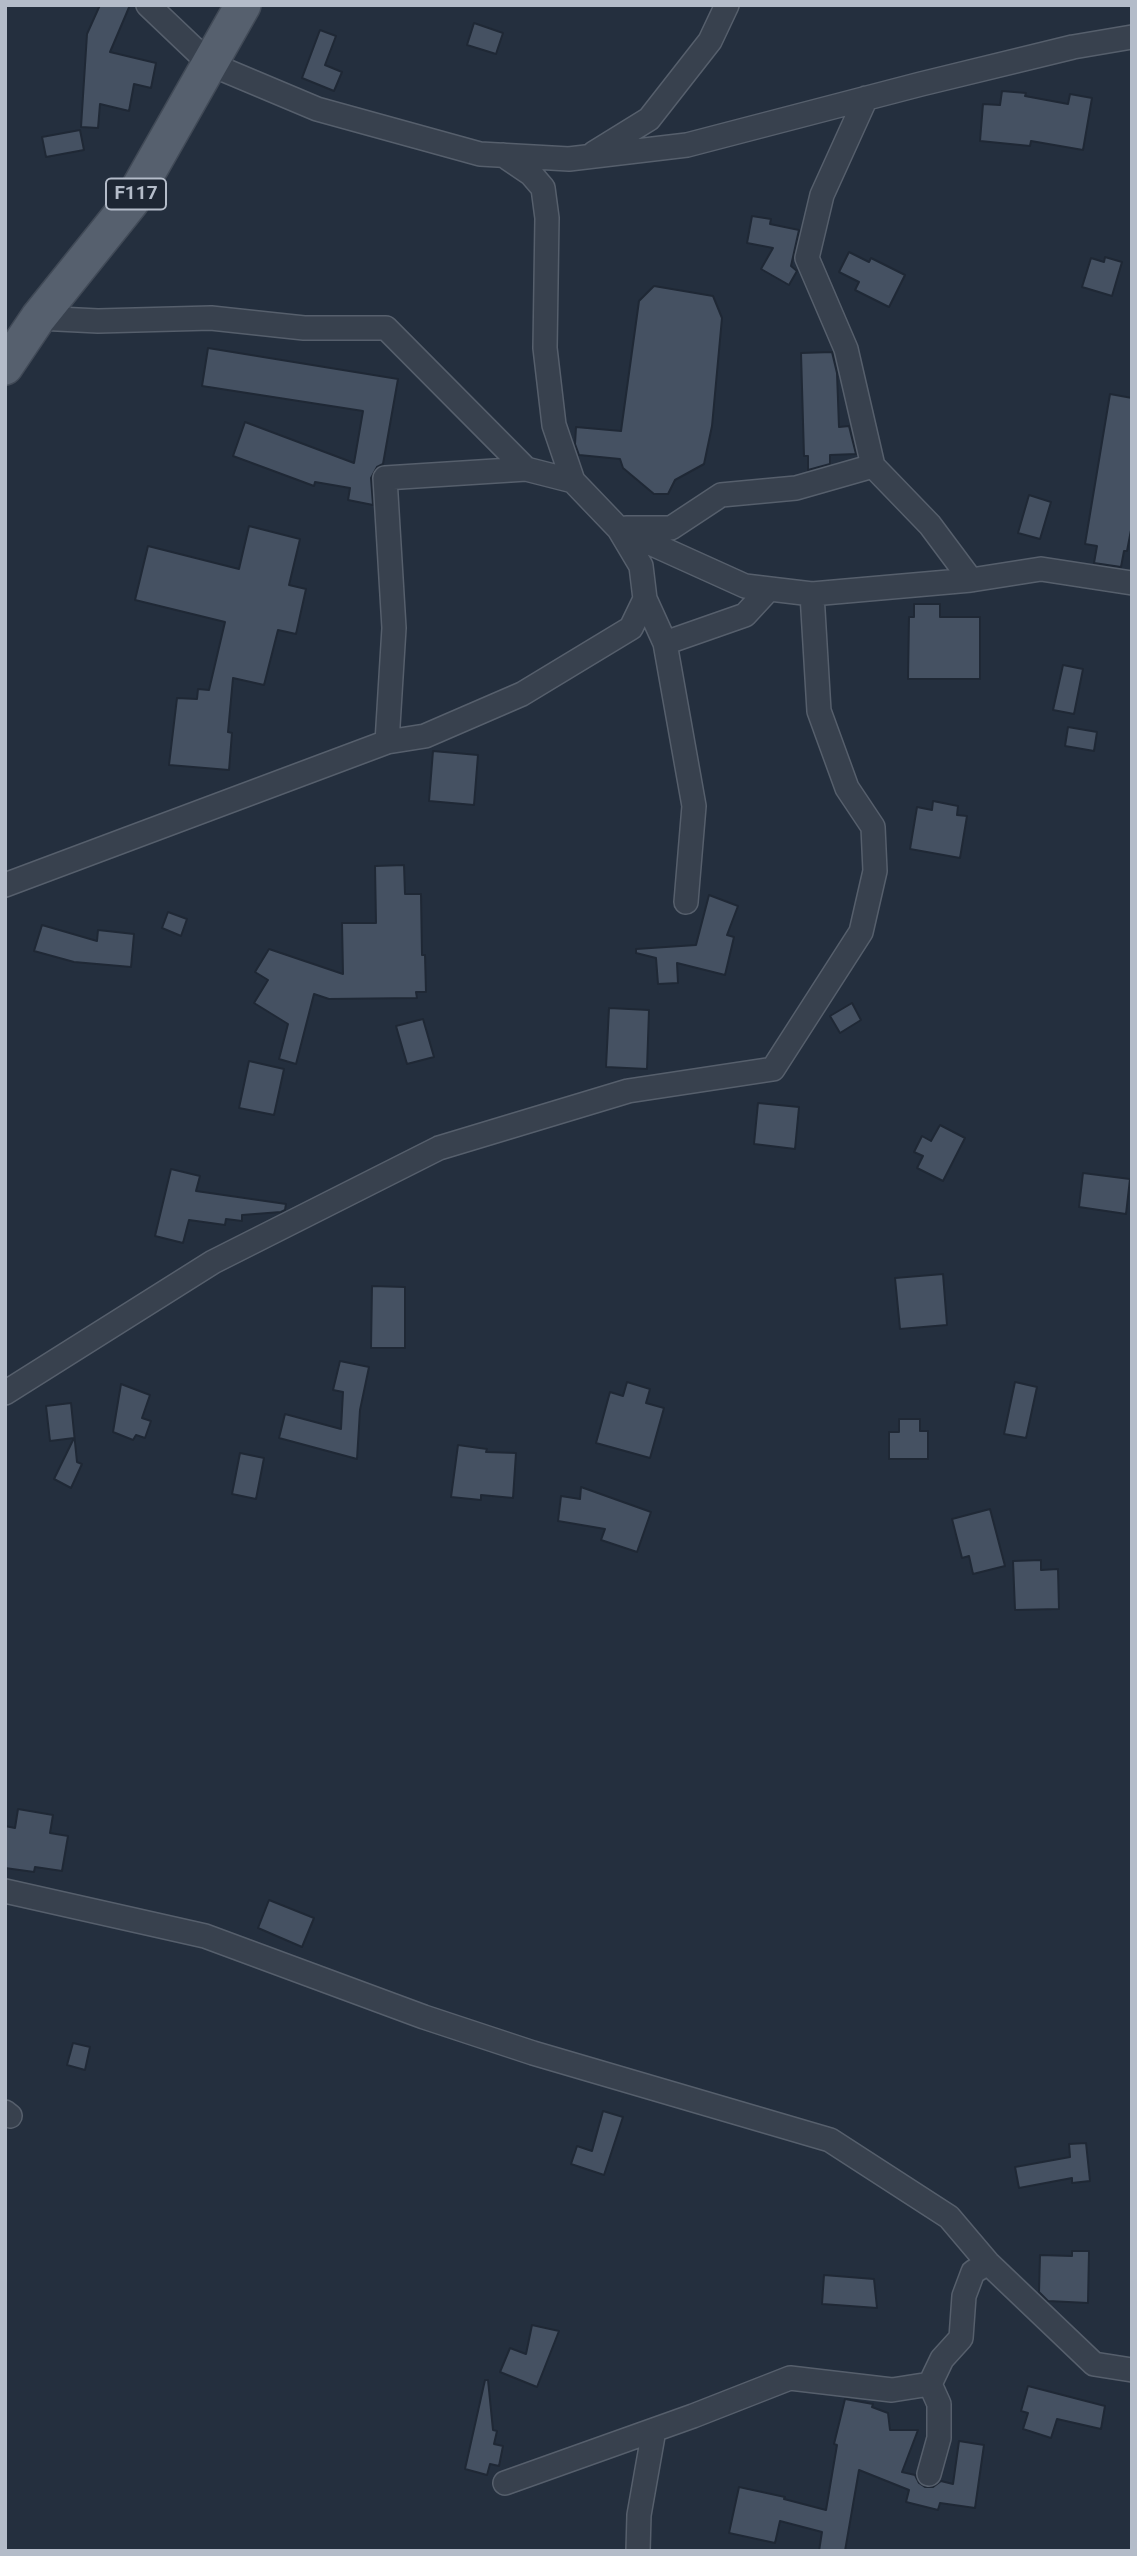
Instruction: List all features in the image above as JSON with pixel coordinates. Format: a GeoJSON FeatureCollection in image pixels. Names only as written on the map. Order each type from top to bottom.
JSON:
{"type":"FeatureCollection","features":[{"type":"Feature","properties":{"kind":"main road","name":"F117"},"geometry":{"type":"LineString","coordinates":[[5,367],[38,318],[131,202],[243,5]]}},
{"type":"Feature","properties":{"kind":"street"},"geometry":{"type":"LineString","coordinates":[[148,5],[210,64],[317,109],[480,154],[569,159],[687,145],[1073,47],[1132,37]]}},
{"type":"Feature","properties":{"kind":"street"},"geometry":{"type":"LineString","coordinates":[[590,156],[649,119],[710,41],[727,5]]}},
{"type":"Feature","properties":{"kind":"street"},"geometry":{"type":"LineString","coordinates":[[866,98],[822,195],[807,258],[846,349],[873,466],[930,525],[971,580]]}},
{"type":"Feature","properties":{"kind":"street"},"geometry":{"type":"LineString","coordinates":[[503,155],[531,174],[543,188],[547,218],[545,348],[554,425],[573,481],[619,528],[641,566],[645,599],[665,643],[694,806],[686,902]]}},
{"type":"Feature","properties":{"kind":"street"},"geometry":{"type":"LineString","coordinates":[[38,318],[98,321],[211,318],[304,328],[386,328],[526,469]]}},
{"type":"Feature","properties":{"kind":"street"},"geometry":{"type":"LineString","coordinates":[[619,528],[671,528],[721,495],[796,488],[873,466]]}},
{"type":"Feature","properties":{"kind":"street"},"geometry":{"type":"LineString","coordinates":[[387,742],[394,628],[385,478],[526,469],[573,481]]}},
{"type":"Feature","properties":{"kind":"street"},"geometry":{"type":"LineString","coordinates":[[619,528],[745,586],[812,594],[971,580],[1041,569],[1132,583]]}},
{"type":"Feature","properties":{"kind":"street"},"geometry":{"type":"LineString","coordinates":[[665,643],[745,614],[769,589]]}},
{"type":"Feature","properties":{"kind":"street"},"geometry":{"type":"LineString","coordinates":[[5,1394],[213,1262],[439,1148],[628,1091],[774,1069],[861,932],[875,871],[873,827],[847,788],[819,711],[812,594]]}},
{"type":"Feature","properties":{"kind":"street"},"geometry":{"type":"LineString","coordinates":[[5,886],[387,742],[425,736],[522,694],[631,628],[645,599]]}},
{"type":"Feature","properties":{"kind":"street"},"geometry":{"type":"LineString","coordinates":[[5,1891],[205,1936],[485,2037],[830,2140],[949,2217],[988,2263],[1094,2364],[1132,2370]]}},
{"type":"Feature","properties":{"kind":"street"},"geometry":{"type":"LineString","coordinates":[[929,2474],[939,2438],[939,2404],[930,2384],[942,2359],[961,2338],[964,2296],[973,2272],[988,2263]]}},
{"type":"Feature","properties":{"kind":"street"},"geometry":{"type":"LineString","coordinates":[[505,2483],[790,2378],[892,2390],[930,2384]]}},
{"type":"Feature","properties":{"kind":"street"},"geometry":{"type":"LineString","coordinates":[[639,2551],[639,2515],[654,2430]]}},
{"type":"Feature","properties":{"kind":"building"},"geometry":{"type":"Polygon","coordinates":[[[100,5],[130,5],[110,52],[156,63],[151,88],[134,84],[129,111],[100,104],[98,128],[81,127],[87,34],[100,5]]]}},
{"type":"Feature","properties":{"kind":"building"},"geometry":{"type":"Polygon","coordinates":[[[474,23],[503,33],[496,54],[467,45],[474,23]]]}},
{"type":"Feature","properties":{"kind":"building"},"geometry":{"type":"Polygon","coordinates":[[[320,30],[336,36],[325,65],[342,72],[334,91],[302,78],[320,30]]]}},
{"type":"Feature","properties":{"kind":"building"},"geometry":{"type":"Polygon","coordinates":[[[1002,91],[1026,93],[1025,96],[1068,104],[1070,94],[1092,98],[1083,150],[1031,141],[1030,146],[980,141],[983,104],[1000,105],[1002,91]]]}},
{"type":"Feature","properties":{"kind":"building"},"geometry":{"type":"Polygon","coordinates":[[[80,130],[84,150],[46,157],[42,137],[80,130]]]}},
{"type":"Feature","properties":{"kind":"building"},"geometry":{"type":"Polygon","coordinates":[[[752,216],[771,219],[770,224],[799,230],[791,266],[797,271],[789,285],[761,269],[773,248],[747,243],[752,216]]]}},
{"type":"Feature","properties":{"kind":"building"},"geometry":{"type":"Polygon","coordinates":[[[849,252],[869,262],[871,258],[905,275],[889,307],[855,290],[859,282],[839,272],[849,252]]]}},
{"type":"Feature","properties":{"kind":"building"},"geometry":{"type":"Polygon","coordinates":[[[1105,257],[1122,262],[1112,296],[1082,287],[1091,258],[1104,262],[1105,257]]]}},
{"type":"Feature","properties":{"kind":"building"},"geometry":{"type":"Polygon","coordinates":[[[654,286],[713,296],[722,318],[712,426],[704,464],[675,480],[668,494],[654,494],[623,468],[620,459],[579,455],[575,444],[576,427],[621,431],[639,301],[654,286]]]}},
{"type":"Feature","properties":{"kind":"building"},"geometry":{"type":"Polygon","coordinates":[[[208,348],[398,379],[383,464],[377,467],[371,478],[373,505],[348,500],[350,488],[315,482],[314,486],[233,456],[245,422],[354,463],[363,411],[202,386],[208,348]]]}},
{"type":"Feature","properties":{"kind":"building"},"geometry":{"type":"Polygon","coordinates":[[[832,352],[837,373],[839,427],[849,426],[856,454],[830,455],[830,464],[808,470],[808,456],[804,456],[801,353],[832,352]]]}},
{"type":"Feature","properties":{"kind":"building"},"geometry":{"type":"Polygon","coordinates":[[[1110,394],[1132,398],[1132,525],[1121,567],[1094,563],[1097,546],[1085,544],[1110,394]]]}},
{"type":"Feature","properties":{"kind":"building"},"geometry":{"type":"Polygon","coordinates":[[[1029,495],[1051,502],[1040,539],[1018,533],[1029,495]]]}},
{"type":"Feature","properties":{"kind":"building"},"geometry":{"type":"Polygon","coordinates":[[[249,526],[300,539],[289,585],[306,589],[296,634],[278,630],[264,685],[233,678],[228,732],[232,733],[229,770],[169,765],[177,698],[197,699],[198,689],[209,690],[225,622],[135,600],[148,546],[239,569],[249,526]]]}},
{"type":"Feature","properties":{"kind":"building"},"geometry":{"type":"Polygon","coordinates":[[[914,604],[940,604],[940,617],[980,617],[980,679],[908,679],[909,617],[914,617],[914,604]]]}},
{"type":"Feature","properties":{"kind":"building"},"geometry":{"type":"Polygon","coordinates":[[[1063,665],[1083,669],[1074,714],[1053,710],[1063,665]]]}},
{"type":"Feature","properties":{"kind":"building"},"geometry":{"type":"Polygon","coordinates":[[[1068,727],[1097,732],[1094,751],[1065,746],[1068,727]]]}},
{"type":"Feature","properties":{"kind":"building"},"geometry":{"type":"Polygon","coordinates":[[[433,751],[478,755],[474,805],[429,801],[433,751]]]}},
{"type":"Feature","properties":{"kind":"building"},"geometry":{"type":"Polygon","coordinates":[[[933,801],[958,806],[957,815],[967,816],[960,858],[910,849],[917,807],[932,810],[933,801]]]}},
{"type":"Feature","properties":{"kind":"building"},"geometry":{"type":"Polygon","coordinates":[[[404,865],[405,894],[421,894],[422,955],[425,955],[426,992],[416,992],[417,998],[329,999],[314,994],[296,1064],[279,1059],[288,1024],[254,1003],[268,980],[255,972],[269,949],[343,974],[342,923],[376,923],[375,866],[404,865]]]}},
{"type":"Feature","properties":{"kind":"building"},"geometry":{"type":"Polygon","coordinates":[[[709,895],[738,906],[727,935],[734,937],[725,975],[677,963],[678,983],[658,984],[656,958],[636,953],[636,949],[696,945],[709,895]]]}},
{"type":"Feature","properties":{"kind":"building"},"geometry":{"type":"Polygon","coordinates":[[[168,912],[187,919],[181,936],[162,928],[168,912]]]}},
{"type":"Feature","properties":{"kind":"building"},"geometry":{"type":"Polygon","coordinates":[[[42,925],[97,941],[98,930],[134,934],[131,967],[74,962],[34,951],[42,925]]]}},
{"type":"Feature","properties":{"kind":"building"},"geometry":{"type":"Polygon","coordinates":[[[852,1003],[861,1020],[840,1033],[830,1016],[852,1003]]]}},
{"type":"Feature","properties":{"kind":"building"},"geometry":{"type":"Polygon","coordinates":[[[609,1008],[649,1010],[647,1069],[606,1067],[609,1008]]]}},
{"type":"Feature","properties":{"kind":"building"},"geometry":{"type":"Polygon","coordinates":[[[423,1019],[434,1057],[407,1064],[396,1026],[423,1019]]]}},
{"type":"Feature","properties":{"kind":"building"},"geometry":{"type":"Polygon","coordinates":[[[249,1061],[284,1069],[274,1115],[239,1108],[249,1061]]]}},
{"type":"Feature","properties":{"kind":"building"},"geometry":{"type":"Polygon","coordinates":[[[758,1103],[799,1107],[795,1149],[754,1144],[758,1103]]]}},
{"type":"Feature","properties":{"kind":"building"},"geometry":{"type":"Polygon","coordinates":[[[940,1125],[965,1138],[943,1181],[917,1168],[923,1156],[914,1152],[922,1136],[931,1141],[940,1125]]]}},
{"type":"Feature","properties":{"kind":"building"},"geometry":{"type":"Polygon","coordinates":[[[171,1169],[200,1176],[196,1191],[286,1204],[285,1210],[242,1215],[242,1221],[226,1219],[225,1225],[189,1220],[183,1243],[155,1236],[171,1169]]]}},
{"type":"Feature","properties":{"kind":"building"},"geometry":{"type":"Polygon","coordinates":[[[1083,1173],[1130,1179],[1126,1214],[1079,1207],[1083,1173]]]}},
{"type":"Feature","properties":{"kind":"building"},"geometry":{"type":"Polygon","coordinates":[[[943,1274],[947,1325],[900,1329],[895,1278],[943,1274]]]}},
{"type":"Feature","properties":{"kind":"building"},"geometry":{"type":"Polygon","coordinates":[[[372,1286],[405,1287],[405,1348],[371,1348],[372,1286]]]}},
{"type":"Feature","properties":{"kind":"building"},"geometry":{"type":"Polygon","coordinates":[[[340,1361],[369,1367],[360,1410],[357,1459],[279,1438],[285,1414],[341,1429],[343,1392],[333,1390],[340,1361]]]}},
{"type":"Feature","properties":{"kind":"building"},"geometry":{"type":"Polygon","coordinates":[[[627,1382],[650,1389],[646,1403],[664,1408],[650,1458],[596,1443],[610,1392],[623,1396],[627,1382]]]}},
{"type":"Feature","properties":{"kind":"building"},"geometry":{"type":"Polygon","coordinates":[[[1015,1382],[1037,1387],[1026,1438],[1004,1434],[1015,1382]]]}},
{"type":"Feature","properties":{"kind":"building"},"geometry":{"type":"Polygon","coordinates":[[[121,1384],[150,1395],[142,1418],[151,1421],[145,1438],[136,1435],[133,1440],[113,1432],[121,1384]]]}},
{"type":"Feature","properties":{"kind":"building"},"geometry":{"type":"Polygon","coordinates":[[[71,1403],[77,1462],[82,1464],[71,1488],[54,1479],[74,1438],[50,1441],[46,1406],[71,1403]]]}},
{"type":"Feature","properties":{"kind":"building"},"geometry":{"type":"Polygon","coordinates":[[[899,1419],[920,1419],[920,1431],[928,1431],[928,1459],[889,1459],[889,1432],[899,1432],[899,1419]]]}},
{"type":"Feature","properties":{"kind":"building"},"geometry":{"type":"Polygon","coordinates":[[[458,1445],[487,1449],[486,1452],[516,1453],[513,1498],[481,1495],[481,1500],[451,1497],[458,1445]]]}},
{"type":"Feature","properties":{"kind":"building"},"geometry":{"type":"Polygon","coordinates":[[[240,1453],[264,1458],[256,1499],[232,1494],[240,1453]]]}},
{"type":"Feature","properties":{"kind":"building"},"geometry":{"type":"Polygon","coordinates":[[[581,1487],[651,1512],[637,1552],[601,1540],[605,1529],[558,1521],[561,1496],[580,1499],[581,1487]]]}},
{"type":"Feature","properties":{"kind":"building"},"geometry":{"type":"Polygon","coordinates":[[[990,1509],[1005,1566],[973,1574],[969,1556],[962,1558],[952,1519],[990,1509]]]}},
{"type":"Feature","properties":{"kind":"building"},"geometry":{"type":"Polygon","coordinates":[[[1041,1560],[1041,1570],[1058,1569],[1059,1609],[1015,1610],[1013,1561],[1041,1560]]]}},
{"type":"Feature","properties":{"kind":"building"},"geometry":{"type":"Polygon","coordinates":[[[18,1809],[53,1815],[50,1833],[68,1836],[62,1871],[35,1867],[34,1872],[5,1868],[5,1826],[15,1828],[18,1809]]]}},
{"type":"Feature","properties":{"kind":"building"},"geometry":{"type":"Polygon","coordinates":[[[269,1900],[314,1918],[302,1947],[258,1928],[269,1900]]]}},
{"type":"Feature","properties":{"kind":"building"},"geometry":{"type":"Polygon","coordinates":[[[73,2043],[90,2047],[85,2070],[67,2065],[73,2043]]]}},
{"type":"Feature","properties":{"kind":"building"},"geometry":{"type":"Polygon","coordinates":[[[603,2111],[623,2117],[604,2175],[571,2164],[577,2146],[592,2151],[603,2111]]]}},
{"type":"Feature","properties":{"kind":"building"},"geometry":{"type":"Polygon","coordinates":[[[1086,2143],[1090,2181],[1072,2183],[1072,2178],[1019,2188],[1015,2167],[1070,2157],[1069,2144],[1086,2143]]]}},
{"type":"Feature","properties":{"kind":"building"},"geometry":{"type":"Polygon","coordinates":[[[1072,2251],[1089,2251],[1088,2303],[1048,2301],[1039,2292],[1040,2255],[1072,2256],[1072,2251]]]}},
{"type":"Feature","properties":{"kind":"building"},"geometry":{"type":"Polygon","coordinates":[[[824,2275],[874,2279],[877,2308],[822,2304],[824,2275]]]}},
{"type":"Feature","properties":{"kind":"building"},"geometry":{"type":"Polygon","coordinates":[[[532,2325],[559,2331],[537,2387],[500,2372],[510,2348],[526,2354],[532,2325]]]}},
{"type":"Feature","properties":{"kind":"building"},"geometry":{"type":"Polygon","coordinates":[[[485,2380],[488,2380],[493,2430],[497,2431],[494,2444],[503,2446],[499,2466],[490,2464],[487,2475],[465,2469],[485,2380]]]}},
{"type":"Feature","properties":{"kind":"building"},"geometry":{"type":"Polygon","coordinates":[[[1028,2386],[1105,2406],[1101,2429],[1057,2419],[1051,2438],[1023,2429],[1028,2413],[1021,2411],[1028,2386]]]}},
{"type":"Feature","properties":{"kind":"building"},"geometry":{"type":"Polygon","coordinates":[[[845,2399],[873,2404],[872,2407],[888,2413],[890,2430],[918,2430],[902,2472],[915,2475],[925,2487],[933,2487],[941,2481],[953,2484],[959,2441],[984,2445],[975,2508],[940,2503],[938,2510],[906,2502],[909,2490],[859,2470],[845,2551],[819,2551],[822,2532],[780,2521],[775,2543],[729,2533],[739,2487],[826,2510],[837,2445],[834,2444],[845,2399]]]}}]}
